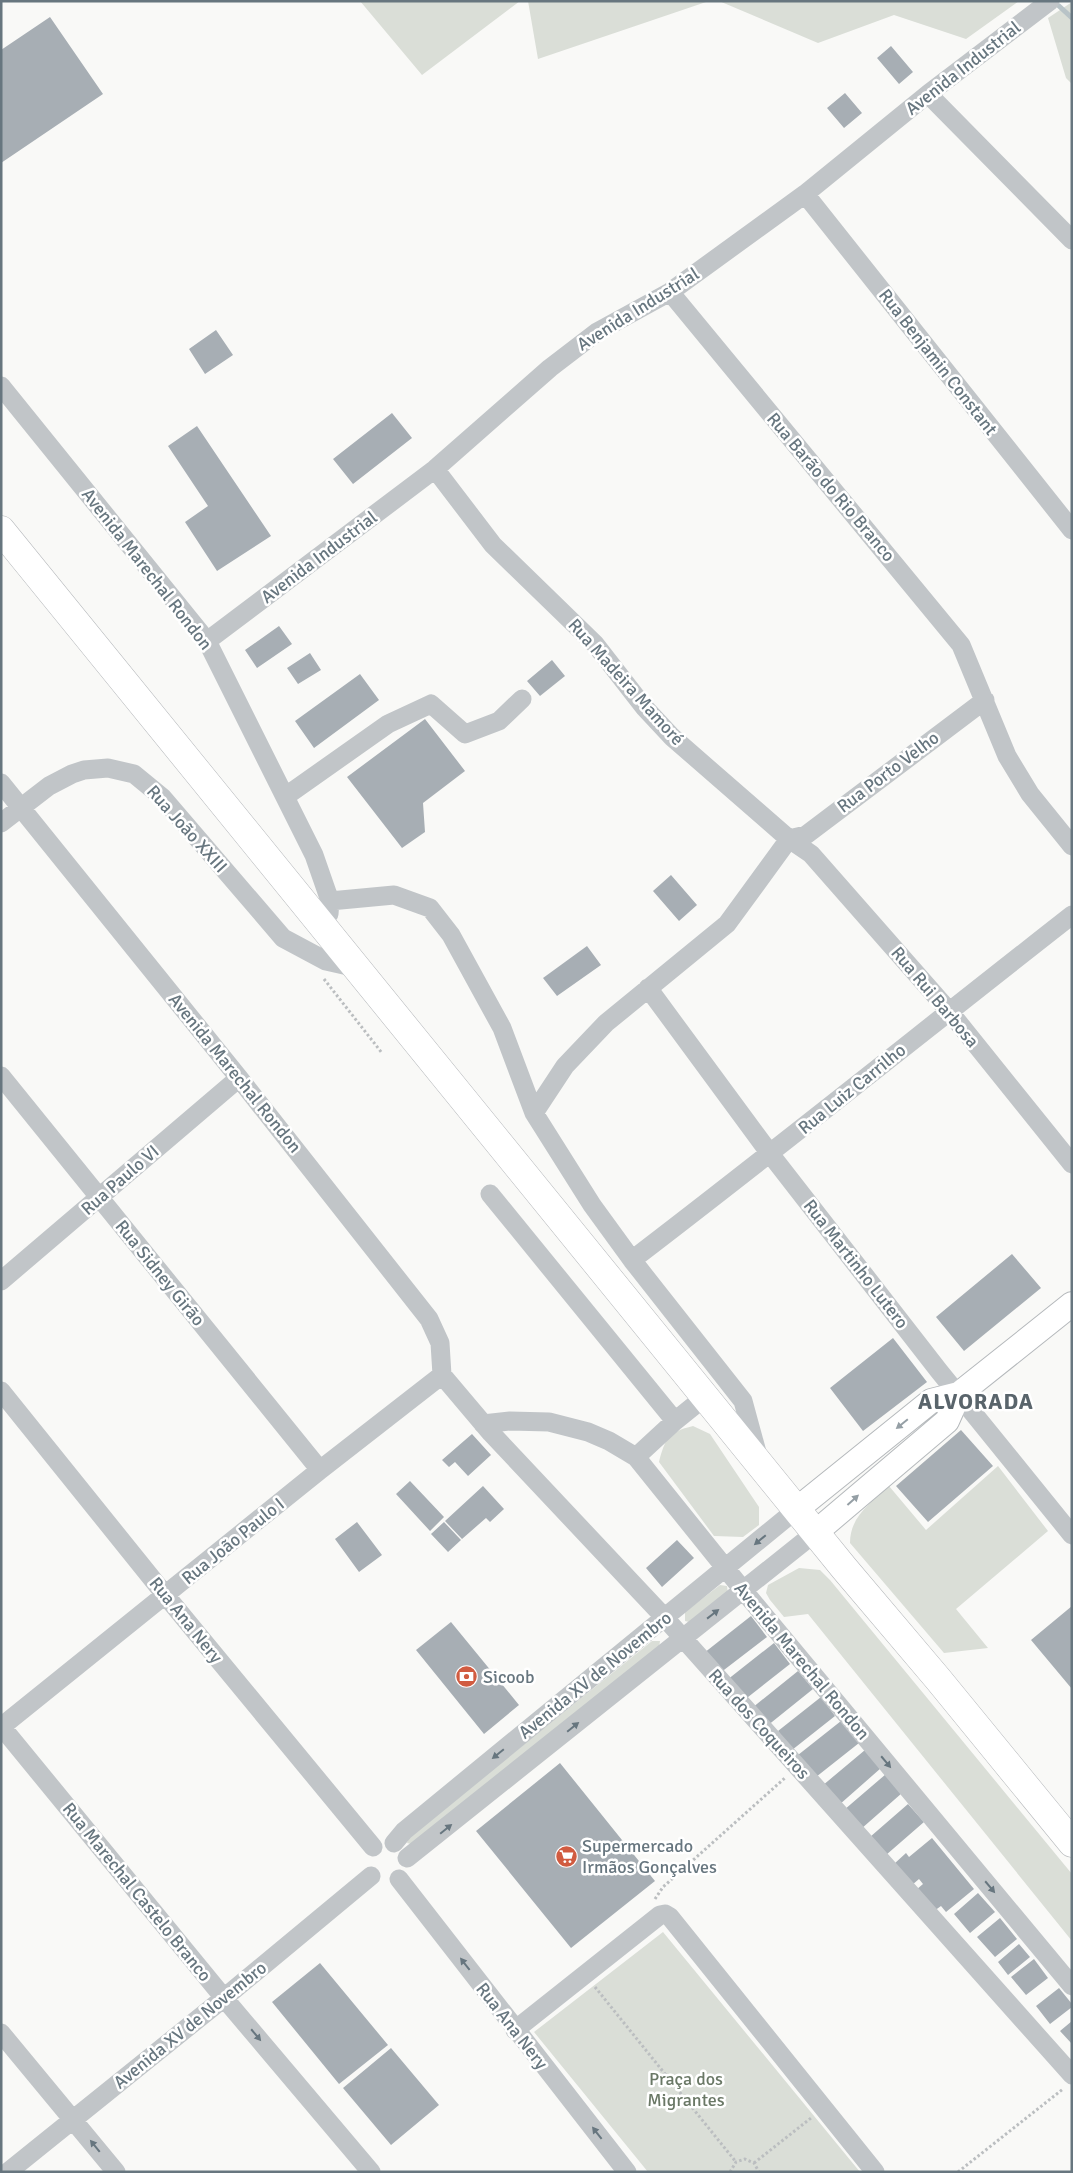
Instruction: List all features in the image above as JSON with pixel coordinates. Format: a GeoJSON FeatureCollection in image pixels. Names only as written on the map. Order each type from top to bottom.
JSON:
{"type":"FeatureCollection","features":[{"type":"Feature","properties":{"kind":"highway"},"geometry":{"type":"LineString","coordinates":[[1,530],[797,1509],[1072,1843]]}},
{"type":"Feature","properties":{"kind":"main road"},"geometry":{"type":"LineString","coordinates":[[797,1509],[931,1401],[959,1394],[1072,1304]]}},
{"type":"Feature","properties":{"kind":"main road"},"geometry":{"type":"LineString","coordinates":[[816,1532],[947,1421],[959,1394]]}},
{"type":"Feature","properties":{"kind":"street","name":"Avenida Industrial"},"geometry":{"type":"LineString","coordinates":[[207,641],[435,469],[550,368],[597,332],[670,292],[805,194],[928,94],[1050,1]]}},
{"type":"Feature","properties":{"kind":"street"},"geometry":{"type":"LineString","coordinates":[[928,94],[1072,240]]}},
{"type":"Feature","properties":{"kind":"street","name":"Rua Benjamin Constant"},"geometry":{"type":"LineString","coordinates":[[805,194],[1072,530]]}},
{"type":"Feature","properties":{"kind":"street","name":"Rua Barão do Rio Branco"},"geometry":{"type":"LineString","coordinates":[[670,292],[961,645],[983,694],[1007,756],[1030,794],[1072,846]]}},
{"type":"Feature","properties":{"kind":"street","name":"Avenida Marechal Rondon"},"geometry":{"type":"LineString","coordinates":[[1,386],[207,641],[314,855],[330,901],[328,934]]}},
{"type":"Feature","properties":{"kind":"street","name":"Rua Madeira Mamoré"},"geometry":{"type":"LineString","coordinates":[[435,469],[493,545],[595,644],[644,707],[672,737],[789,839]]}},
{"type":"Feature","properties":{"kind":"street","name":"Rua Porto Velho"},"geometry":{"type":"LineString","coordinates":[[789,839],[806,835],[983,694]]}},
{"type":"Feature","properties":{"kind":"street"},"geometry":{"type":"LineString","coordinates":[[286,796],[388,724],[431,704],[465,734],[499,722],[522,699]]}},
{"type":"Feature","properties":{"kind":"street","name":"Rua João XXIII"},"geometry":{"type":"LineString","coordinates":[[1,823],[59,779],[78,772],[108,768],[134,774],[162,797],[283,938],[326,961],[357,968]]}},
{"type":"Feature","properties":{"kind":"street","name":"Avenida Marechal Rondon"},"geometry":{"type":"LineString","coordinates":[[1,784],[239,1078],[429,1319],[440,1343],[442,1375]]}},
{"type":"Feature","properties":{"kind":"street"},"geometry":{"type":"LineString","coordinates":[[534,1113],[565,1066],[606,1023],[727,924],[789,839]]}},
{"type":"Feature","properties":{"kind":"street","name":"Rua Rui Barbosa"},"geometry":{"type":"LineString","coordinates":[[789,839],[811,854],[949,1011],[1072,1164]]}},
{"type":"Feature","properties":{"kind":"street"},"geometry":{"type":"LineString","coordinates":[[330,901],[394,895],[430,908],[451,935],[502,1028],[534,1113],[592,1205],[632,1260],[743,1401],[759,1462]]}},
{"type":"Feature","properties":{"kind":"street","name":"Rua Luiz Carrilho"},"geometry":{"type":"LineString","coordinates":[[632,1260],[770,1154],[1072,915]]}},
{"type":"Feature","properties":{"kind":"street","name":"Rua Martinho Lutero"},"geometry":{"type":"LineString","coordinates":[[648,988],[770,1154],[1072,1535]]}},
{"type":"Feature","properties":{"kind":"street","name":"Rua Sidney Girão"},"geometry":{"type":"LineString","coordinates":[[1,1076],[320,1470]]}},
{"type":"Feature","properties":{"kind":"street","name":"Rua Paulo VI"},"geometry":{"type":"LineString","coordinates":[[1,1281],[239,1078]]}},
{"type":"Feature","properties":{"kind":"street"},"geometry":{"type":"LineString","coordinates":[[490,1194],[675,1421]]}},
{"type":"Feature","properties":{"kind":"street","name":"Rua dos Coqueiros"},"geometry":{"type":"LineString","coordinates":[[442,1375],[483,1424],[665,1618],[797,1767],[1068,2082]]}},
{"type":"Feature","properties":{"kind":"street","name":"Rua João Paulo I"},"geometry":{"type":"LineString","coordinates":[[1,1727],[166,1596],[320,1470],[442,1375]]}},
{"type":"Feature","properties":{"kind":"street","name":"Rua Ana Nery"},"geometry":{"type":"LineString","coordinates":[[1,1391],[166,1596],[373,1847]]}},
{"type":"Feature","properties":{"kind":"street"},"geometry":{"type":"LineString","coordinates":[[636,1457],[675,1421],[706,1396]]}},
{"type":"Feature","properties":{"kind":"street","name":"Avenida Marechal Rondon"},"geometry":{"type":"LineString","coordinates":[[483,1424],[510,1421],[549,1422],[588,1432],[609,1441],[636,1457],[743,1590],[1072,1986]]}},
{"type":"Feature","properties":{"kind":"street","name":"Avenida XV de Novembro"},"geometry":{"type":"LineString","coordinates":[[394,1843],[404,1831],[797,1509]]}},
{"type":"Feature","properties":{"kind":"street","name":"Avenida XV de Novembro"},"geometry":{"type":"LineString","coordinates":[[407,1858],[816,1532]]}},
{"type":"Feature","properties":{"kind":"street","name":"Rua Marechal Castelo Branco"},"geometry":{"type":"LineString","coordinates":[[1,1727],[224,1998],[371,2172]]}},
{"type":"Feature","properties":{"kind":"street"},"geometry":{"type":"LineString","coordinates":[[383,1842],[394,1843],[403,1849],[407,1858],[406,1870],[399,1879],[387,1883],[376,1880],[371,1876],[366,1864],[366,1858],[373,1847],[383,1842]]}},
{"type":"Feature","properties":{"kind":"street","name":"Avenida XV de Novembro"},"geometry":{"type":"LineString","coordinates":[[8,2172],[224,1998],[371,1876]]}},
{"type":"Feature","properties":{"kind":"street","name":"Rua Ana Nery"},"geometry":{"type":"LineString","coordinates":[[399,1879],[627,2172]]}},
{"type":"Feature","properties":{"kind":"street"},"geometry":{"type":"LineString","coordinates":[[515,2030],[660,1915],[665,1914],[670,1917],[875,2172]]}},
{"type":"Feature","properties":{"kind":"street"},"geometry":{"type":"LineString","coordinates":[[1,2033],[116,2172]]}},
{"type":"Feature","properties":{"kind":"path"},"geometry":{"type":"LineString","coordinates":[[303,950],[382,1053]]}},
{"type":"Feature","properties":{"kind":"path"},"geometry":{"type":"LineString","coordinates":[[660,1915],[653,1900],[663,1887],[797,1767]]}},
{"type":"Feature","properties":{"kind":"path"},"geometry":{"type":"LineString","coordinates":[[585,1975],[736,2162]]}},
{"type":"Feature","properties":{"kind":"path"},"geometry":{"type":"LineString","coordinates":[[958,2172],[1068,2082]]}},
{"type":"Feature","properties":{"kind":"path"},"geometry":{"type":"LineString","coordinates":[[754,2163],[823,2109]]}},
{"type":"Feature","properties":{"kind":"path"},"geometry":{"type":"LineString","coordinates":[[730,2172],[736,2162],[745,2159],[754,2163],[759,2172]]}},
{"type":"Feature","properties":{"kind":"green space"},"geometry":{"type":"Polygon","coordinates":[[[360,1],[520,1],[422,75],[360,1]]]}},
{"type":"Feature","properties":{"kind":"green space"},"geometry":{"type":"Polygon","coordinates":[[[528,1],[709,1],[538,59],[528,1]]]}},
{"type":"Feature","properties":{"kind":"green space"},"geometry":{"type":"Polygon","coordinates":[[[719,1],[1019,1],[966,39],[894,15],[818,43],[719,1]]]}},
{"type":"Feature","properties":{"kind":"green space"},"geometry":{"type":"Polygon","coordinates":[[[1072,2],[1072,84],[1066,78],[1048,18],[1072,2]]]}},
{"type":"Feature","properties":{"kind":"green space"},"geometry":{"type":"Polygon","coordinates":[[[693,1426],[710,1434],[759,1507],[759,1525],[743,1537],[714,1536],[659,1462],[663,1448],[669,1438],[678,1431],[693,1426]]]}},
{"type":"Feature","properties":{"kind":"green space"},"geometry":{"type":"Polygon","coordinates":[[[998,1466],[1048,1531],[956,1609],[988,1648],[944,1653],[850,1543],[851,1533],[863,1511],[889,1486],[926,1530],[998,1466]]]}},
{"type":"Feature","properties":{"kind":"green space"},"geometry":{"type":"Polygon","coordinates":[[[799,1568],[820,1570],[830,1580],[1072,1874],[1072,1941],[808,1614],[784,1617],[770,1600],[766,1593],[768,1585],[799,1568]]]}},
{"type":"Feature","properties":{"kind":"green space"},"geometry":{"type":"Polygon","coordinates":[[[720,1585],[727,1586],[728,1594],[693,1623],[685,1621],[685,1612],[720,1585]]]}},
{"type":"Feature","properties":{"kind":"green space"},"geometry":{"type":"Polygon","coordinates":[[[652,1641],[660,1641],[659,1648],[415,1845],[407,1843],[409,1837],[652,1641]]]}},
{"type":"Feature","properties":{"kind":"green space","name":"Praça dos Migrantes"},"geometry":{"type":"Polygon","coordinates":[[[663,1932],[860,2172],[648,2172],[534,2032],[663,1932]]]}},
{"type":"Feature","properties":{"kind":"building"},"geometry":{"type":"Polygon","coordinates":[[[50,17],[103,94],[1,163],[1,50],[50,17]]]}},
{"type":"Feature","properties":{"kind":"building"},"geometry":{"type":"Polygon","coordinates":[[[891,46],[913,72],[899,84],[877,58],[891,46]]]}},
{"type":"Feature","properties":{"kind":"building"},"geometry":{"type":"Polygon","coordinates":[[[845,93],[862,113],[844,128],[827,108],[845,93]]]}},
{"type":"Feature","properties":{"kind":"building"},"geometry":{"type":"Polygon","coordinates":[[[216,330],[233,355],[205,374],[189,349],[216,330]]]}},
{"type":"Feature","properties":{"kind":"building"},"geometry":{"type":"Polygon","coordinates":[[[392,413],[412,438],[353,484],[333,459],[392,413]]]}},
{"type":"Feature","properties":{"kind":"building"},"geometry":{"type":"Polygon","coordinates":[[[197,426],[271,536],[217,571],[185,522],[208,506],[168,446],[197,426]]]}},
{"type":"Feature","properties":{"kind":"building"},"geometry":{"type":"Polygon","coordinates":[[[279,626],[292,644],[257,668],[245,650],[279,626]]]}},
{"type":"Feature","properties":{"kind":"building"},"geometry":{"type":"Polygon","coordinates":[[[310,653],[321,670],[298,684],[287,668],[310,653]]]}},
{"type":"Feature","properties":{"kind":"building"},"geometry":{"type":"Polygon","coordinates":[[[552,660],[565,676],[540,696],[527,681],[552,660]]]}},
{"type":"Feature","properties":{"kind":"building"},"geometry":{"type":"Polygon","coordinates":[[[360,674],[379,700],[314,748],[295,721],[360,674]]]}},
{"type":"Feature","properties":{"kind":"building"},"geometry":{"type":"Polygon","coordinates":[[[425,719],[465,771],[423,803],[425,832],[402,848],[347,777],[425,719]]]}},
{"type":"Feature","properties":{"kind":"building"},"geometry":{"type":"Polygon","coordinates":[[[671,875],[697,905],[679,921],[653,891],[671,875]]]}},
{"type":"Feature","properties":{"kind":"building"},"geometry":{"type":"Polygon","coordinates":[[[587,946],[601,965],[557,996],[543,978],[587,946]]]}},
{"type":"Feature","properties":{"kind":"building"},"geometry":{"type":"Polygon","coordinates":[[[1012,1254],[1041,1288],[964,1351],[936,1317],[1012,1254]]]}},
{"type":"Feature","properties":{"kind":"building"},"geometry":{"type":"Polygon","coordinates":[[[893,1338],[927,1382],[863,1431],[830,1388],[893,1338]]]}},
{"type":"Feature","properties":{"kind":"building"},"geometry":{"type":"Polygon","coordinates":[[[961,1430],[993,1466],[928,1522],[896,1486],[961,1430]]]}},
{"type":"Feature","properties":{"kind":"building"},"geometry":{"type":"Polygon","coordinates":[[[472,1434],[491,1455],[468,1476],[455,1462],[449,1467],[442,1460],[472,1434]]]}},
{"type":"Feature","properties":{"kind":"building"},"geometry":{"type":"Polygon","coordinates":[[[410,1481],[444,1517],[430,1531],[396,1494],[410,1481]]]}},
{"type":"Feature","properties":{"kind":"building"},"geometry":{"type":"Polygon","coordinates":[[[483,1486],[504,1509],[490,1522],[486,1518],[462,1539],[445,1521],[483,1486]]]}},
{"type":"Feature","properties":{"kind":"building"},"geometry":{"type":"Polygon","coordinates":[[[357,1522],[382,1555],[359,1572],[335,1539],[357,1522]]]}},
{"type":"Feature","properties":{"kind":"building"},"geometry":{"type":"Polygon","coordinates":[[[444,1522],[461,1540],[448,1552],[431,1534],[444,1522]]]}},
{"type":"Feature","properties":{"kind":"building"},"geometry":{"type":"Polygon","coordinates":[[[677,1540],[694,1558],[662,1587],[646,1568],[677,1540]]]}},
{"type":"Feature","properties":{"kind":"building"},"geometry":{"type":"Polygon","coordinates":[[[1072,1606],[1072,1689],[1031,1640],[1072,1606]]]}},
{"type":"Feature","properties":{"kind":"building"},"geometry":{"type":"Polygon","coordinates":[[[751,1616],[767,1637],[720,1673],[704,1653],[751,1616]]]}},
{"type":"Feature","properties":{"kind":"building","name":"Sicoob"},"geometry":{"type":"Polygon","coordinates":[[[451,1622],[519,1705],[484,1734],[416,1650],[451,1622]]]}},
{"type":"Feature","properties":{"kind":"building"},"geometry":{"type":"Polygon","coordinates":[[[774,1643],[790,1664],[743,1701],[727,1680],[774,1643]]]}},
{"type":"Feature","properties":{"kind":"building"},"geometry":{"type":"Polygon","coordinates":[[[798,1671],[813,1689],[767,1726],[752,1708],[798,1671]]]}},
{"type":"Feature","properties":{"kind":"building"},"geometry":{"type":"Polygon","coordinates":[[[821,1697],[835,1716],[792,1750],[778,1731],[821,1697]]]}},
{"type":"Feature","properties":{"kind":"building"},"geometry":{"type":"Polygon","coordinates":[[[841,1721],[859,1743],[816,1777],[798,1755],[841,1721]]]}},
{"type":"Feature","properties":{"kind":"building"},"geometry":{"type":"Polygon","coordinates":[[[865,1750],[881,1768],[839,1805],[822,1786],[865,1750]]]}},
{"type":"Feature","properties":{"kind":"building","name":"Supermercado Irmãos Gonçalves"},"geometry":{"type":"Polygon","coordinates":[[[560,1763],[655,1881],[571,1948],[476,1831],[560,1763]]]}},
{"type":"Feature","properties":{"kind":"building"},"geometry":{"type":"Polygon","coordinates":[[[886,1774],[902,1793],[861,1829],[844,1810],[886,1774]]]}},
{"type":"Feature","properties":{"kind":"building"},"geometry":{"type":"Polygon","coordinates":[[[908,1804],[924,1822],[886,1855],[870,1837],[908,1804]]]}},
{"type":"Feature","properties":{"kind":"building"},"geometry":{"type":"Polygon","coordinates":[[[932,1838],[974,1889],[946,1912],[941,1906],[934,1911],[916,1890],[923,1884],[919,1879],[912,1885],[894,1864],[906,1853],[909,1857],[932,1838]]]}},
{"type":"Feature","properties":{"kind":"building"},"geometry":{"type":"Polygon","coordinates":[[[978,1893],[995,1912],[970,1933],[954,1914],[978,1893]]]}},
{"type":"Feature","properties":{"kind":"building"},"geometry":{"type":"Polygon","coordinates":[[[1000,1918],[1017,1939],[995,1957],[977,1937],[1000,1918]]]}},
{"type":"Feature","properties":{"kind":"building"},"geometry":{"type":"Polygon","coordinates":[[[1019,1944],[1030,1957],[1008,1975],[998,1962],[1019,1944]]]}},
{"type":"Feature","properties":{"kind":"building"},"geometry":{"type":"Polygon","coordinates":[[[1034,1959],[1048,1978],[1026,1995],[1011,1977],[1034,1959]]]}},
{"type":"Feature","properties":{"kind":"building"},"geometry":{"type":"Polygon","coordinates":[[[320,1963],[388,2045],[339,2084],[272,2002],[320,1963]]]}},
{"type":"Feature","properties":{"kind":"building"},"geometry":{"type":"Polygon","coordinates":[[[1059,1988],[1072,2004],[1072,2007],[1050,2024],[1036,2006],[1059,1988]]]}},
{"type":"Feature","properties":{"kind":"building"},"geometry":{"type":"Polygon","coordinates":[[[1072,2021],[1072,2044],[1060,2031],[1072,2021]]]}},
{"type":"Feature","properties":{"kind":"building"},"geometry":{"type":"Polygon","coordinates":[[[391,2048],[439,2105],[391,2145],[343,2088],[391,2048]]]}},
{"type":"Feature","properties":{"kind":"waterway"},"geometry":{"type":"LineString","coordinates":[[1059,6],[1072,18]]}},
{"type":"Feature","properties":{"kind":"place","name":"Sicoob"},"geometry":{"type":"Point","coordinates":[467,1677]}},
{"type":"Feature","properties":{"kind":"place","name":"Supermercado Irmãos Gonçalves"},"geometry":{"type":"Point","coordinates":[566,1856]}},
{"type":"Feature","properties":{"kind":"district","name":"ALVORADA"},"geometry":{"type":"Point","coordinates":[976,1401]}}]}
